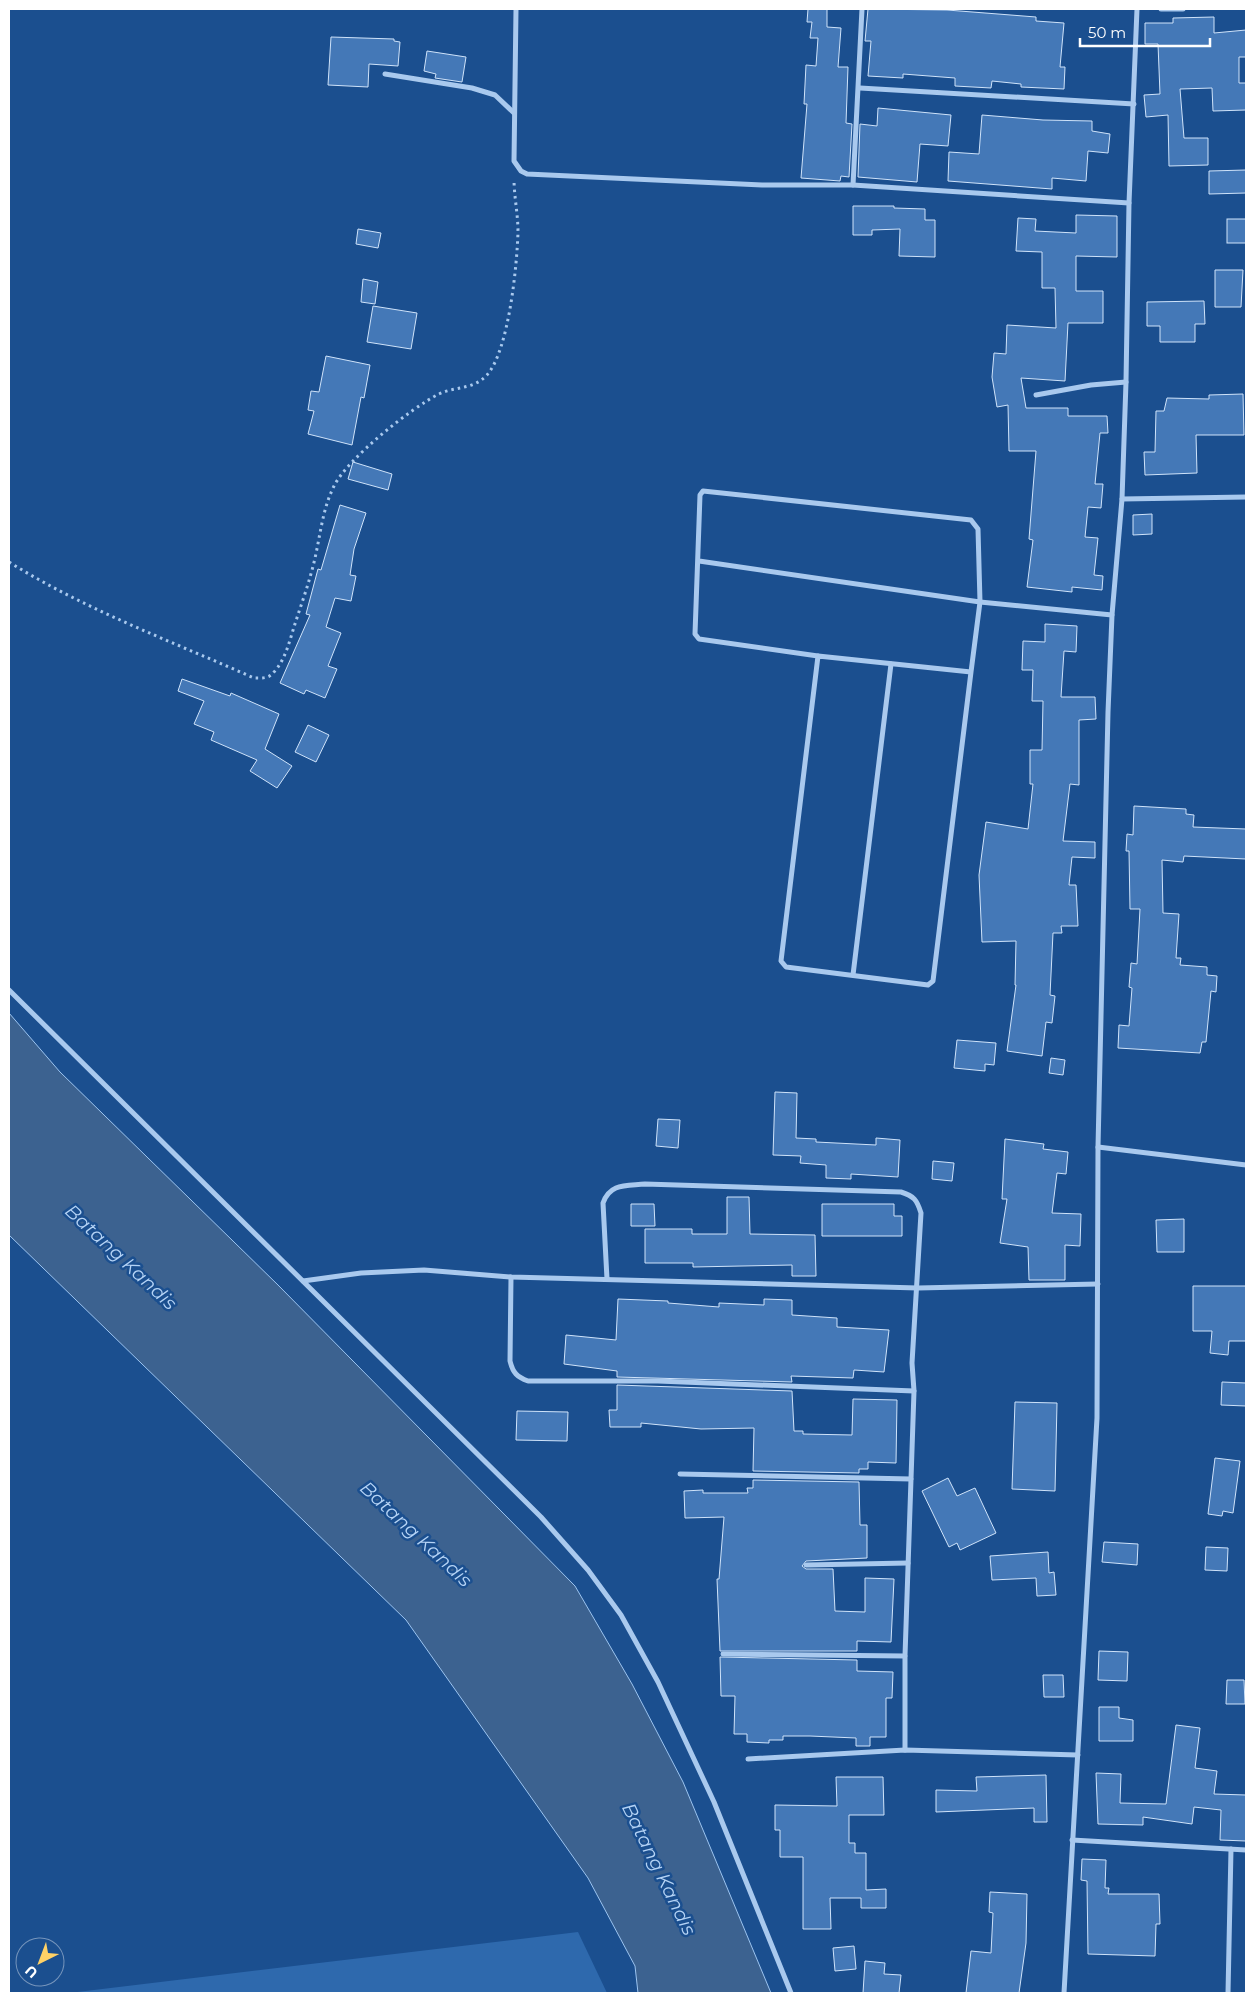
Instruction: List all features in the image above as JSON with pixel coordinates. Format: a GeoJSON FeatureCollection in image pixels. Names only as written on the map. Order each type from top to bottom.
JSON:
{"type":"FeatureCollection","features":[{"type":"Feature","properties":{"kind":"street"},"geometry":{"type":"LineString","coordinates":[[516,9],[514,161],[521,171],[527,174],[762,184],[853,185],[1128,203]]}},
{"type":"Feature","properties":{"kind":"street"},"geometry":{"type":"LineString","coordinates":[[853,185],[860,88],[862,9]]}},
{"type":"Feature","properties":{"kind":"street"},"geometry":{"type":"LineString","coordinates":[[1064,1993],[1097,1418],[1098,1147],[1112,615],[1122,500],[1126,382],[1128,203],[1134,104],[1136,9]]}},
{"type":"Feature","properties":{"kind":"street"},"geometry":{"type":"LineString","coordinates":[[1161,9],[1183,9]]}},
{"type":"Feature","properties":{"kind":"street"},"geometry":{"type":"LineString","coordinates":[[384,74],[495,95],[514,113]]}},
{"type":"Feature","properties":{"kind":"street"},"geometry":{"type":"LineString","coordinates":[[860,88],[1134,104]]}},
{"type":"Feature","properties":{"kind":"street"},"geometry":{"type":"LineString","coordinates":[[1036,395],[1091,385],[1126,382]]}},
{"type":"Feature","properties":{"kind":"street"},"geometry":{"type":"LineString","coordinates":[[818,656],[781,961],[786,967],[928,985],[933,981],[972,672],[980,602],[978,529],[971,520],[704,491],[700,495],[695,634],[699,639],[818,656],[972,672]]}},
{"type":"Feature","properties":{"kind":"street"},"geometry":{"type":"LineString","coordinates":[[1122,500],[1246,497]]}},
{"type":"Feature","properties":{"kind":"street"},"geometry":{"type":"LineString","coordinates":[[699,561],[980,602],[1112,615]]}},
{"type":"Feature","properties":{"kind":"street"},"geometry":{"type":"LineString","coordinates":[[853,975],[891,664]]}},
{"type":"Feature","properties":{"kind":"street"},"geometry":{"type":"LineString","coordinates":[[9,990],[541,1517],[588,1570],[621,1615],[658,1682],[714,1802],[790,1993]]}},
{"type":"Feature","properties":{"kind":"street"},"geometry":{"type":"LineString","coordinates":[[1098,1147],[1246,1164]]}},
{"type":"Feature","properties":{"kind":"street"},"geometry":{"type":"LineString","coordinates":[[607,1279],[603,1204],[606,1195],[618,1186],[645,1184],[901,1192],[913,1196],[918,1203],[921,1213],[912,1363],[914,1391],[905,1656],[905,1750]]}},
{"type":"Feature","properties":{"kind":"street"},"geometry":{"type":"LineString","coordinates":[[303,1281],[390,1270],[424,1270],[511,1277],[918,1288],[1098,1284]]}},
{"type":"Feature","properties":{"kind":"street"},"geometry":{"type":"LineString","coordinates":[[511,1277],[510,1361],[512,1371],[518,1377],[528,1381],[658,1381],[914,1391]]}},
{"type":"Feature","properties":{"kind":"street"},"geometry":{"type":"LineString","coordinates":[[680,1474],[911,1479]]}},
{"type":"Feature","properties":{"kind":"street"},"geometry":{"type":"LineString","coordinates":[[806,1565],[908,1563]]}},
{"type":"Feature","properties":{"kind":"street"},"geometry":{"type":"LineString","coordinates":[[723,1654],[905,1656]]}},
{"type":"Feature","properties":{"kind":"street"},"geometry":{"type":"LineString","coordinates":[[748,1759],[905,1750],[1078,1755]]}},
{"type":"Feature","properties":{"kind":"street"},"geometry":{"type":"LineString","coordinates":[[1072,1840],[1246,1850]]}},
{"type":"Feature","properties":{"kind":"street"},"geometry":{"type":"LineString","coordinates":[[1228,1993],[1231,1849]]}},
{"type":"Feature","properties":{"kind":"path"},"geometry":{"type":"LineString","coordinates":[[9,562],[53,589],[118,620],[254,678],[264,679],[274,674],[284,658],[312,571],[327,503],[336,482],[348,466],[377,439],[421,406],[438,394],[468,388],[481,381],[494,364],[506,325],[514,286],[518,230],[514,189],[514,161]]}},
{"type":"Feature","properties":{"kind":"shaded area"},"geometry":{"type":"Polygon","coordinates":[[[578,1932],[607,1993],[69,1993],[578,1932]]]}},
{"type":"Feature","properties":{"kind":"water","name":"Batang Kandis"},"geometry":{"type":"Polygon","coordinates":[[[9,1013],[60,1072],[278,1285],[575,1586],[632,1684],[683,1782],[771,1993],[638,1993],[635,1966],[588,1878],[406,1620],[9,1235],[9,1013]]]}},
{"type":"Feature","properties":{"kind":"building"},"geometry":{"type":"Polygon","coordinates":[[[808,9],[827,9],[827,27],[841,28],[838,67],[848,67],[846,123],[852,124],[849,177],[841,176],[840,181],[801,178],[807,104],[804,104],[806,65],[816,66],[818,38],[810,38],[812,22],[807,22],[808,9]]]}},
{"type":"Feature","properties":{"kind":"building"},"geometry":{"type":"Polygon","coordinates":[[[868,9],[947,10],[1036,17],[1036,21],[1064,23],[1060,67],[1065,67],[1064,89],[1021,87],[1021,84],[992,81],[991,88],[955,86],[955,78],[903,74],[903,78],[868,76],[871,41],[865,41],[868,9]]]}},
{"type":"Feature","properties":{"kind":"building"},"geometry":{"type":"Polygon","coordinates":[[[1214,17],[1214,33],[1246,30],[1246,57],[1239,57],[1239,83],[1246,83],[1246,110],[1213,111],[1212,88],[1180,89],[1184,138],[1208,138],[1208,165],[1169,166],[1168,115],[1146,117],[1144,95],[1160,94],[1158,44],[1145,44],[1145,23],[1173,23],[1173,18],[1214,17]]]}},
{"type":"Feature","properties":{"kind":"building"},"geometry":{"type":"Polygon","coordinates":[[[331,37],[394,39],[394,41],[400,42],[398,66],[369,64],[368,87],[328,85],[331,37]]]}},
{"type":"Feature","properties":{"kind":"building"},"geometry":{"type":"Polygon","coordinates":[[[427,51],[466,57],[462,82],[435,78],[436,74],[424,71],[427,51]]]}},
{"type":"Feature","properties":{"kind":"building"},"geometry":{"type":"Polygon","coordinates":[[[878,108],[951,115],[948,146],[920,144],[917,182],[858,177],[860,124],[877,126],[878,108]]]}},
{"type":"Feature","properties":{"kind":"building"},"geometry":{"type":"Polygon","coordinates":[[[982,115],[1043,120],[1092,121],[1092,131],[1110,134],[1108,153],[1088,151],[1086,181],[1052,178],[1052,189],[948,181],[949,152],[979,154],[982,115]]]}},
{"type":"Feature","properties":{"kind":"building"},"geometry":{"type":"Polygon","coordinates":[[[1246,170],[1246,193],[1209,194],[1209,171],[1246,170]]]}},
{"type":"Feature","properties":{"kind":"building"},"geometry":{"type":"Polygon","coordinates":[[[853,206],[894,206],[894,208],[925,209],[925,220],[935,220],[935,257],[899,256],[900,229],[872,230],[872,235],[853,235],[853,206]]]}},
{"type":"Feature","properties":{"kind":"building"},"geometry":{"type":"Polygon","coordinates":[[[1076,215],[1117,216],[1117,257],[1076,256],[1076,291],[1103,291],[1103,323],[1068,323],[1065,381],[1021,378],[1026,408],[1068,408],[1068,416],[1107,416],[1108,433],[1100,433],[1095,484],[1103,484],[1101,508],[1088,507],[1085,537],[1098,538],[1094,575],[1103,576],[1102,590],[1072,587],[1072,592],[1027,587],[1033,540],[1029,539],[1036,451],[1009,451],[1008,405],[997,407],[992,377],[994,353],[1006,354],[1007,325],[1056,328],[1055,288],[1042,288],[1042,252],[1016,251],[1018,218],[1036,219],[1035,231],[1076,233],[1076,215]]]}},
{"type":"Feature","properties":{"kind":"building"},"geometry":{"type":"Polygon","coordinates":[[[1227,219],[1246,219],[1246,243],[1227,243],[1227,219]]]}},
{"type":"Feature","properties":{"kind":"building"},"geometry":{"type":"Polygon","coordinates":[[[358,229],[381,233],[378,248],[356,244],[358,229]]]}},
{"type":"Feature","properties":{"kind":"building"},"geometry":{"type":"Polygon","coordinates":[[[1215,270],[1243,270],[1241,307],[1215,307],[1215,270]]]}},
{"type":"Feature","properties":{"kind":"building"},"geometry":{"type":"Polygon","coordinates":[[[363,279],[378,282],[375,304],[361,302],[363,279]]]}},
{"type":"Feature","properties":{"kind":"building"},"geometry":{"type":"Polygon","coordinates":[[[1204,301],[1205,324],[1195,324],[1195,342],[1160,342],[1160,326],[1147,326],[1147,302],[1204,301]]]}},
{"type":"Feature","properties":{"kind":"building"},"geometry":{"type":"Polygon","coordinates":[[[373,306],[417,313],[411,349],[367,342],[373,306]]]}},
{"type":"Feature","properties":{"kind":"building"},"geometry":{"type":"Polygon","coordinates":[[[326,356],[370,365],[364,398],[361,397],[352,445],[308,434],[314,411],[308,410],[311,391],[319,392],[326,356]]]}},
{"type":"Feature","properties":{"kind":"building"},"geometry":{"type":"Polygon","coordinates":[[[1243,394],[1244,435],[1196,435],[1197,473],[1145,475],[1144,452],[1155,452],[1156,411],[1164,411],[1167,398],[1209,399],[1209,395],[1243,394]]]}},
{"type":"Feature","properties":{"kind":"building"},"geometry":{"type":"Polygon","coordinates":[[[353,462],[392,474],[388,490],[348,479],[353,462]]]}},
{"type":"Feature","properties":{"kind":"building"},"geometry":{"type":"Polygon","coordinates":[[[340,505],[366,513],[354,549],[350,575],[356,576],[351,601],[335,598],[326,627],[341,633],[328,666],[337,669],[325,698],[306,690],[304,694],[280,683],[310,615],[306,614],[318,569],[321,570],[340,505]]]}},
{"type":"Feature","properties":{"kind":"building"},"geometry":{"type":"Polygon","coordinates":[[[1152,514],[1152,534],[1133,535],[1133,515],[1152,514]]]}},
{"type":"Feature","properties":{"kind":"building"},"geometry":{"type":"Polygon","coordinates":[[[1045,624],[1077,626],[1076,652],[1064,651],[1061,697],[1095,697],[1096,719],[1079,720],[1079,785],[1070,784],[1063,841],[1095,842],[1095,858],[1072,857],[1069,885],[1076,885],[1078,926],[1061,926],[1062,933],[1053,933],[1050,995],[1055,996],[1052,1023],[1046,1022],[1042,1056],[1007,1051],[1016,985],[1016,941],[982,942],[979,875],[986,822],[1028,829],[1033,784],[1030,784],[1030,750],[1042,750],[1043,701],[1032,701],[1033,670],[1022,670],[1023,641],[1045,642],[1045,624]]]}},
{"type":"Feature","properties":{"kind":"building"},"geometry":{"type":"Polygon","coordinates":[[[182,679],[230,696],[231,693],[279,714],[265,749],[292,766],[277,788],[250,771],[257,760],[211,740],[214,732],[194,724],[204,701],[178,691],[182,679]]]}},
{"type":"Feature","properties":{"kind":"building"},"geometry":{"type":"Polygon","coordinates":[[[308,725],[329,735],[316,762],[295,752],[308,725]]]}},
{"type":"Feature","properties":{"kind":"building"},"geometry":{"type":"Polygon","coordinates":[[[1134,806],[1186,809],[1186,814],[1194,815],[1193,827],[1246,829],[1246,859],[1184,856],[1183,862],[1162,860],[1163,913],[1179,914],[1176,958],[1181,958],[1180,965],[1207,967],[1207,975],[1217,976],[1216,992],[1211,991],[1206,1042],[1202,1042],[1200,1053],[1118,1048],[1119,1025],[1129,1026],[1132,988],[1129,987],[1131,963],[1137,964],[1140,909],[1130,909],[1129,851],[1126,851],[1127,834],[1133,835],[1134,806]]]}},
{"type":"Feature","properties":{"kind":"building"},"geometry":{"type":"Polygon","coordinates":[[[957,1040],[996,1043],[994,1065],[985,1064],[985,1071],[954,1068],[957,1040]]]}},
{"type":"Feature","properties":{"kind":"building"},"geometry":{"type":"Polygon","coordinates":[[[1051,1058],[1065,1060],[1063,1075],[1049,1073],[1051,1058]]]}},
{"type":"Feature","properties":{"kind":"building"},"geometry":{"type":"Polygon","coordinates":[[[775,1092],[797,1093],[796,1138],[816,1139],[816,1142],[876,1145],[876,1138],[900,1140],[898,1177],[851,1174],[851,1179],[826,1178],[826,1165],[800,1163],[801,1156],[773,1155],[775,1092]]]}},
{"type":"Feature","properties":{"kind":"building"},"geometry":{"type":"Polygon","coordinates":[[[658,1119],[680,1120],[678,1148],[656,1146],[658,1119]]]}},
{"type":"Feature","properties":{"kind":"building"},"geometry":{"type":"Polygon","coordinates":[[[1005,1139],[1044,1144],[1043,1149],[1068,1152],[1066,1174],[1057,1173],[1052,1213],[1081,1214],[1080,1246],[1065,1245],[1065,1280],[1029,1280],[1028,1247],[1000,1243],[1007,1199],[1002,1199],[1005,1139]]]}},
{"type":"Feature","properties":{"kind":"building"},"geometry":{"type":"Polygon","coordinates":[[[933,1161],[954,1163],[952,1181],[932,1179],[933,1161]]]}},
{"type":"Feature","properties":{"kind":"building"},"geometry":{"type":"Polygon","coordinates":[[[727,1197],[749,1197],[750,1234],[815,1235],[816,1276],[792,1276],[792,1265],[693,1267],[693,1263],[645,1263],[645,1229],[692,1229],[692,1234],[727,1234],[727,1197]]]}},
{"type":"Feature","properties":{"kind":"building"},"geometry":{"type":"Polygon","coordinates":[[[631,1204],[654,1204],[655,1226],[631,1226],[631,1204]]]}},
{"type":"Feature","properties":{"kind":"building"},"geometry":{"type":"Polygon","coordinates":[[[822,1204],[894,1204],[894,1216],[902,1216],[902,1236],[822,1236],[822,1204]]]}},
{"type":"Feature","properties":{"kind":"building"},"geometry":{"type":"Polygon","coordinates":[[[1184,1219],[1184,1252],[1157,1252],[1156,1220],[1184,1219]]]}},
{"type":"Feature","properties":{"kind":"building"},"geometry":{"type":"Polygon","coordinates":[[[1193,1286],[1246,1286],[1246,1341],[1229,1341],[1228,1355],[1210,1353],[1212,1331],[1193,1331],[1193,1286]]]}},
{"type":"Feature","properties":{"kind":"building"},"geometry":{"type":"Polygon","coordinates":[[[618,1299],[668,1301],[668,1303],[719,1307],[719,1303],[764,1305],[764,1299],[792,1300],[792,1315],[837,1318],[837,1327],[889,1330],[884,1372],[854,1370],[853,1378],[791,1376],[792,1382],[617,1377],[617,1371],[564,1364],[566,1335],[616,1340],[618,1299]]]}},
{"type":"Feature","properties":{"kind":"building"},"geometry":{"type":"Polygon","coordinates":[[[1222,1382],[1246,1383],[1246,1406],[1221,1405],[1222,1382]]]}},
{"type":"Feature","properties":{"kind":"building"},"geometry":{"type":"Polygon","coordinates":[[[617,1385],[792,1391],[794,1431],[803,1431],[803,1434],[852,1435],[853,1399],[897,1400],[896,1463],[868,1462],[868,1469],[859,1469],[859,1473],[753,1471],[754,1428],[701,1429],[641,1423],[641,1427],[610,1427],[609,1410],[617,1410],[617,1385]]]}},
{"type":"Feature","properties":{"kind":"building"},"geometry":{"type":"Polygon","coordinates":[[[1015,1402],[1057,1403],[1055,1491],[1012,1489],[1015,1402]]]}},
{"type":"Feature","properties":{"kind":"building"},"geometry":{"type":"Polygon","coordinates":[[[517,1411],[568,1412],[567,1441],[516,1440],[517,1411]]]}},
{"type":"Feature","properties":{"kind":"building"},"geometry":{"type":"Polygon","coordinates":[[[1215,1458],[1240,1461],[1233,1513],[1223,1511],[1222,1516],[1208,1514],[1215,1458]]]}},
{"type":"Feature","properties":{"kind":"building"},"geometry":{"type":"Polygon","coordinates":[[[948,1478],[957,1496],[975,1488],[996,1533],[960,1550],[957,1543],[949,1547],[922,1491],[948,1478]]]}},
{"type":"Feature","properties":{"kind":"building"},"geometry":{"type":"Polygon","coordinates":[[[753,1480],[859,1482],[860,1525],[867,1525],[867,1558],[806,1561],[802,1566],[806,1569],[833,1569],[835,1611],[865,1612],[865,1578],[894,1579],[891,1642],[857,1641],[857,1651],[720,1651],[717,1579],[719,1579],[724,1517],[685,1518],[684,1491],[703,1490],[703,1493],[748,1493],[747,1488],[753,1488],[753,1480]]]}},
{"type":"Feature","properties":{"kind":"building"},"geometry":{"type":"Polygon","coordinates":[[[1104,1542],[1138,1544],[1137,1565],[1102,1562],[1104,1542]]]}},
{"type":"Feature","properties":{"kind":"building"},"geometry":{"type":"Polygon","coordinates":[[[1206,1547],[1228,1548],[1227,1571],[1205,1570],[1206,1547]]]}},
{"type":"Feature","properties":{"kind":"building"},"geometry":{"type":"Polygon","coordinates":[[[1048,1552],[1049,1573],[1054,1572],[1056,1595],[1037,1596],[1036,1578],[992,1580],[990,1556],[1048,1552]]]}},
{"type":"Feature","properties":{"kind":"building"},"geometry":{"type":"Polygon","coordinates":[[[1099,1651],[1128,1652],[1127,1681],[1098,1680],[1099,1651]]]}},
{"type":"Feature","properties":{"kind":"building"},"geometry":{"type":"Polygon","coordinates":[[[720,1657],[857,1660],[857,1671],[893,1672],[892,1698],[886,1698],[886,1737],[870,1737],[870,1746],[856,1746],[856,1738],[810,1736],[783,1736],[783,1740],[769,1740],[769,1743],[747,1742],[747,1734],[734,1734],[735,1696],[721,1696],[720,1657]]]}},
{"type":"Feature","properties":{"kind":"building"},"geometry":{"type":"Polygon","coordinates":[[[1043,1675],[1063,1675],[1064,1697],[1044,1697],[1043,1675]]]}},
{"type":"Feature","properties":{"kind":"building"},"geometry":{"type":"Polygon","coordinates":[[[1227,1680],[1244,1680],[1245,1704],[1226,1704],[1227,1680]]]}},
{"type":"Feature","properties":{"kind":"building"},"geometry":{"type":"Polygon","coordinates":[[[1099,1707],[1119,1707],[1119,1718],[1133,1720],[1133,1741],[1099,1741],[1099,1707]]]}},
{"type":"Feature","properties":{"kind":"building"},"geometry":{"type":"Polygon","coordinates":[[[1176,1725],[1200,1728],[1195,1768],[1217,1771],[1214,1794],[1246,1795],[1246,1841],[1220,1840],[1221,1810],[1194,1807],[1192,1824],[1143,1817],[1143,1825],[1098,1824],[1096,1773],[1121,1774],[1120,1803],[1166,1804],[1176,1725]]]}},
{"type":"Feature","properties":{"kind":"building"},"geometry":{"type":"Polygon","coordinates":[[[1046,1775],[1047,1822],[1034,1822],[1034,1808],[936,1812],[936,1790],[977,1791],[976,1777],[1046,1775]]]}},
{"type":"Feature","properties":{"kind":"building"},"geometry":{"type":"Polygon","coordinates":[[[836,1777],[883,1777],[884,1815],[849,1815],[849,1843],[855,1843],[855,1853],[866,1853],[866,1890],[886,1889],[886,1908],[861,1908],[861,1898],[830,1898],[831,1929],[803,1929],[803,1857],[780,1857],[780,1830],[775,1830],[775,1805],[837,1806],[836,1777]]]}},
{"type":"Feature","properties":{"kind":"building"},"geometry":{"type":"Polygon","coordinates":[[[1082,1859],[1106,1860],[1105,1888],[1109,1888],[1108,1894],[1159,1894],[1160,1924],[1156,1924],[1155,1956],[1088,1954],[1087,1881],[1081,1880],[1082,1859]]]}},
{"type":"Feature","properties":{"kind":"building"},"geometry":{"type":"Polygon","coordinates":[[[990,1892],[1027,1894],[1026,1943],[1019,1993],[966,1993],[971,1951],[991,1953],[993,1913],[989,1912],[990,1892]]]}},
{"type":"Feature","properties":{"kind":"building"},"geometry":{"type":"Polygon","coordinates":[[[854,1946],[856,1969],[835,1971],[833,1948],[854,1946]]]}},
{"type":"Feature","properties":{"kind":"building"},"geometry":{"type":"Polygon","coordinates":[[[865,1961],[885,1963],[884,1974],[901,1975],[899,1993],[863,1993],[865,1961]]]}}]}
